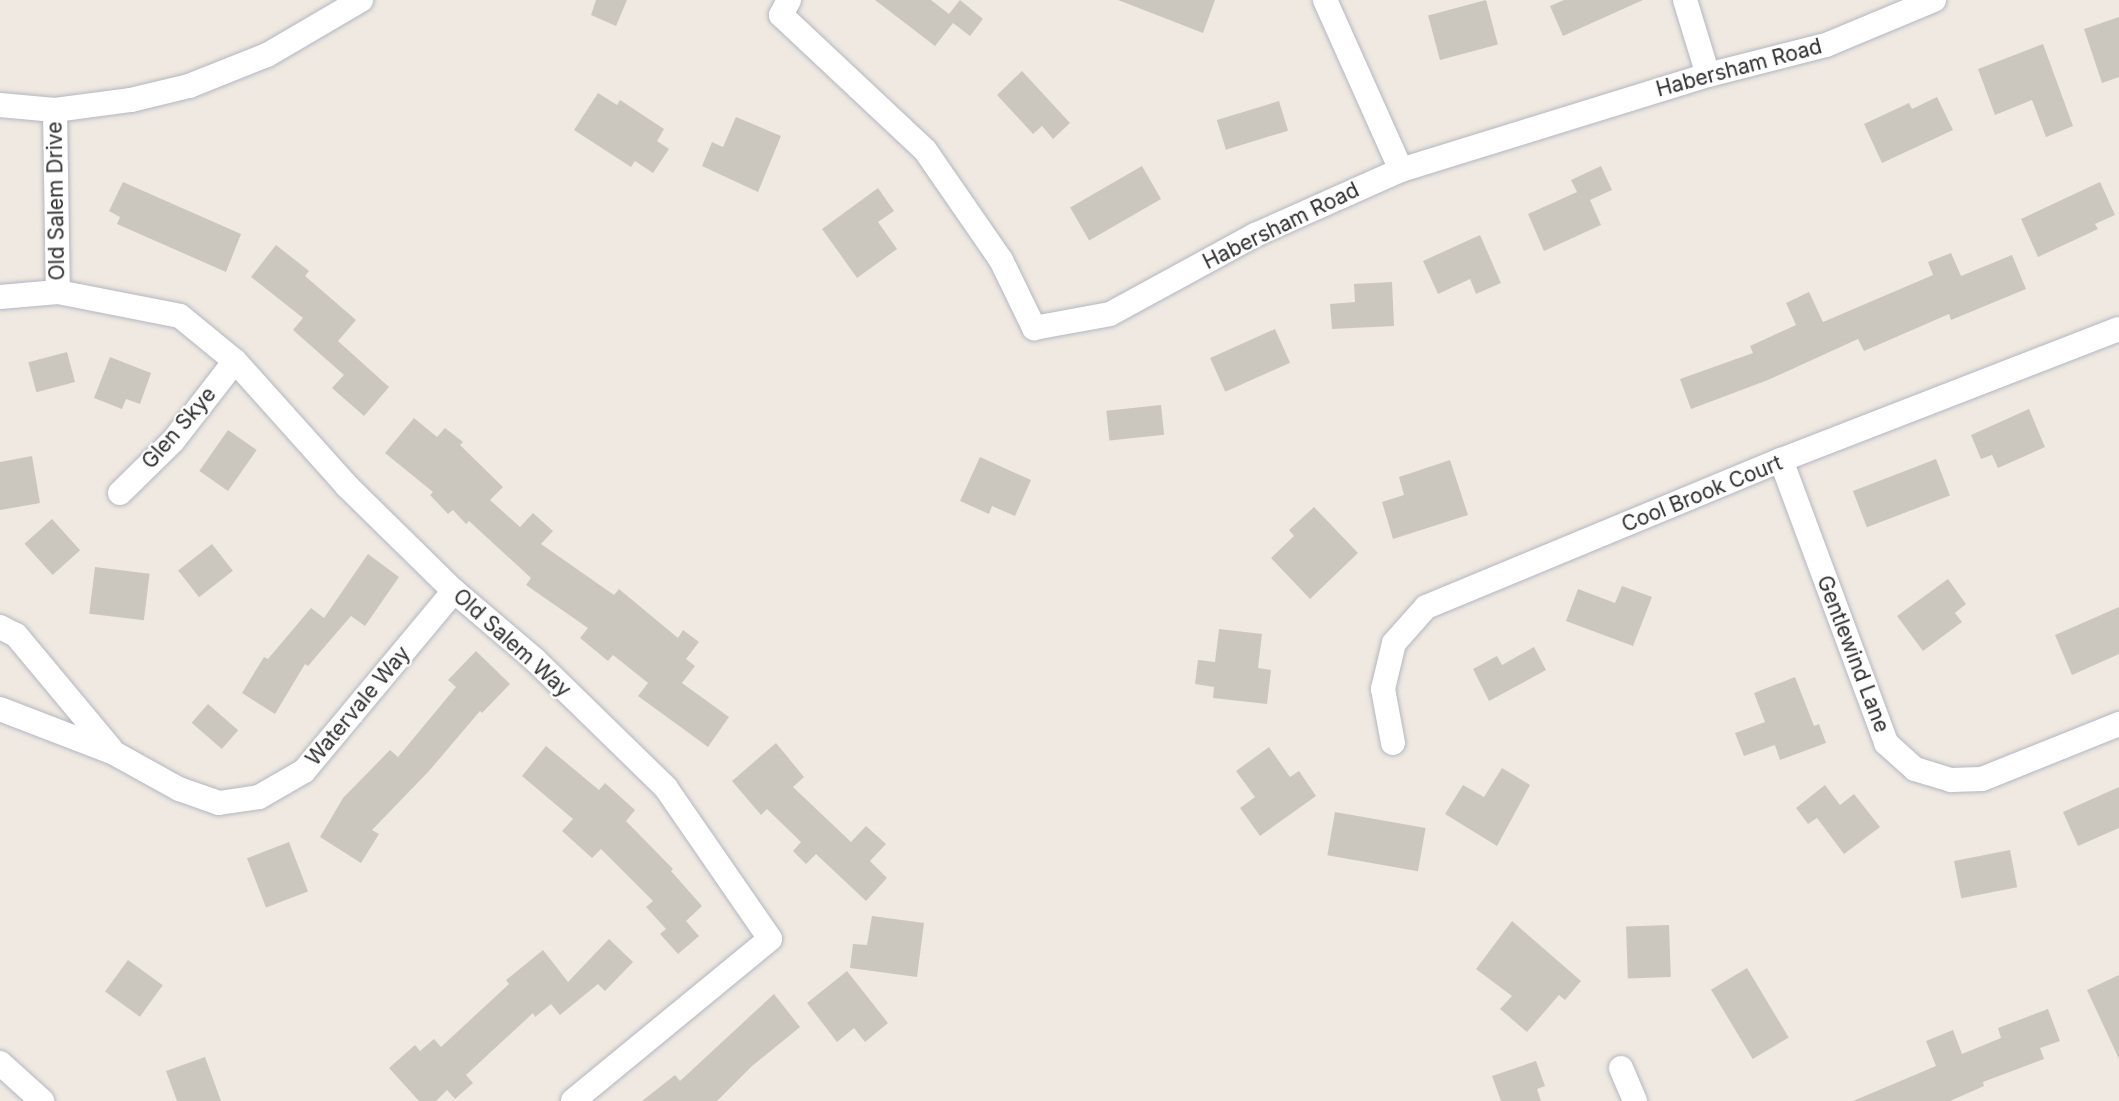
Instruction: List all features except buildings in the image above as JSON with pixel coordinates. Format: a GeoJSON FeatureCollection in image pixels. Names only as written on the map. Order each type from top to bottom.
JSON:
{"type":"FeatureCollection","features":[{"type":"Feature","properties":{"kind":"street"},"geometry":{"type":"LineString","coordinates":[[0,105],[55,110],[131,100],[189,86],[267,55],[361,0]]}},
{"type":"Feature","properties":{"kind":"street","name":"Habersham Road"},"geometry":{"type":"LineString","coordinates":[[789,0],[781,15],[925,150],[1001,260],[1034,328],[1110,314],[1255,235],[1401,170],[1708,75],[1826,45],[1934,0]]}},
{"type":"Feature","properties":{"kind":"street"},"geometry":{"type":"LineString","coordinates":[[1325,0],[1401,170]]}},
{"type":"Feature","properties":{"kind":"street"},"geometry":{"type":"LineString","coordinates":[[1685,0],[1708,75]]}},
{"type":"Feature","properties":{"kind":"street","name":"Old Salem Drive"},"geometry":{"type":"LineString","coordinates":[[55,110],[58,292]]}},
{"type":"Feature","properties":{"kind":"street","name":"Old Salem Way"},"geometry":{"type":"LineString","coordinates":[[0,297],[58,292],[180,316],[235,361],[347,486],[454,591],[535,660],[666,788],[770,939],[573,1101]]}},
{"type":"Feature","properties":{"kind":"street","name":"Cool Brook Court"},"geometry":{"type":"LineString","coordinates":[[1393,743],[1383,689],[1394,644],[1426,607],[1781,460],[2118,329]]}},
{"type":"Feature","properties":{"kind":"street","name":"Glen Skye"},"geometry":{"type":"LineString","coordinates":[[120,493],[173,441],[235,361]]}},
{"type":"Feature","properties":{"kind":"street","name":"Gentlewind Lane"},"geometry":{"type":"LineString","coordinates":[[1781,460],[1886,743],[1915,769],[1951,780],[1982,779],[2119,724]]}},
{"type":"Feature","properties":{"kind":"street","name":"Watervale Way"},"geometry":{"type":"LineString","coordinates":[[0,709],[114,753],[179,789],[219,803],[259,797],[304,771],[454,591]]}},
{"type":"Feature","properties":{"kind":"street","name":"Watervale Way"},"geometry":{"type":"LineString","coordinates":[[0,627],[16,635],[114,753]]}},
{"type":"Feature","properties":{"kind":"street"},"geometry":{"type":"LineString","coordinates":[[0,1063],[42,1101]]}},
{"type":"Feature","properties":{"kind":"street"},"geometry":{"type":"LineString","coordinates":[[1621,1068],[1635,1101]]}}]}
